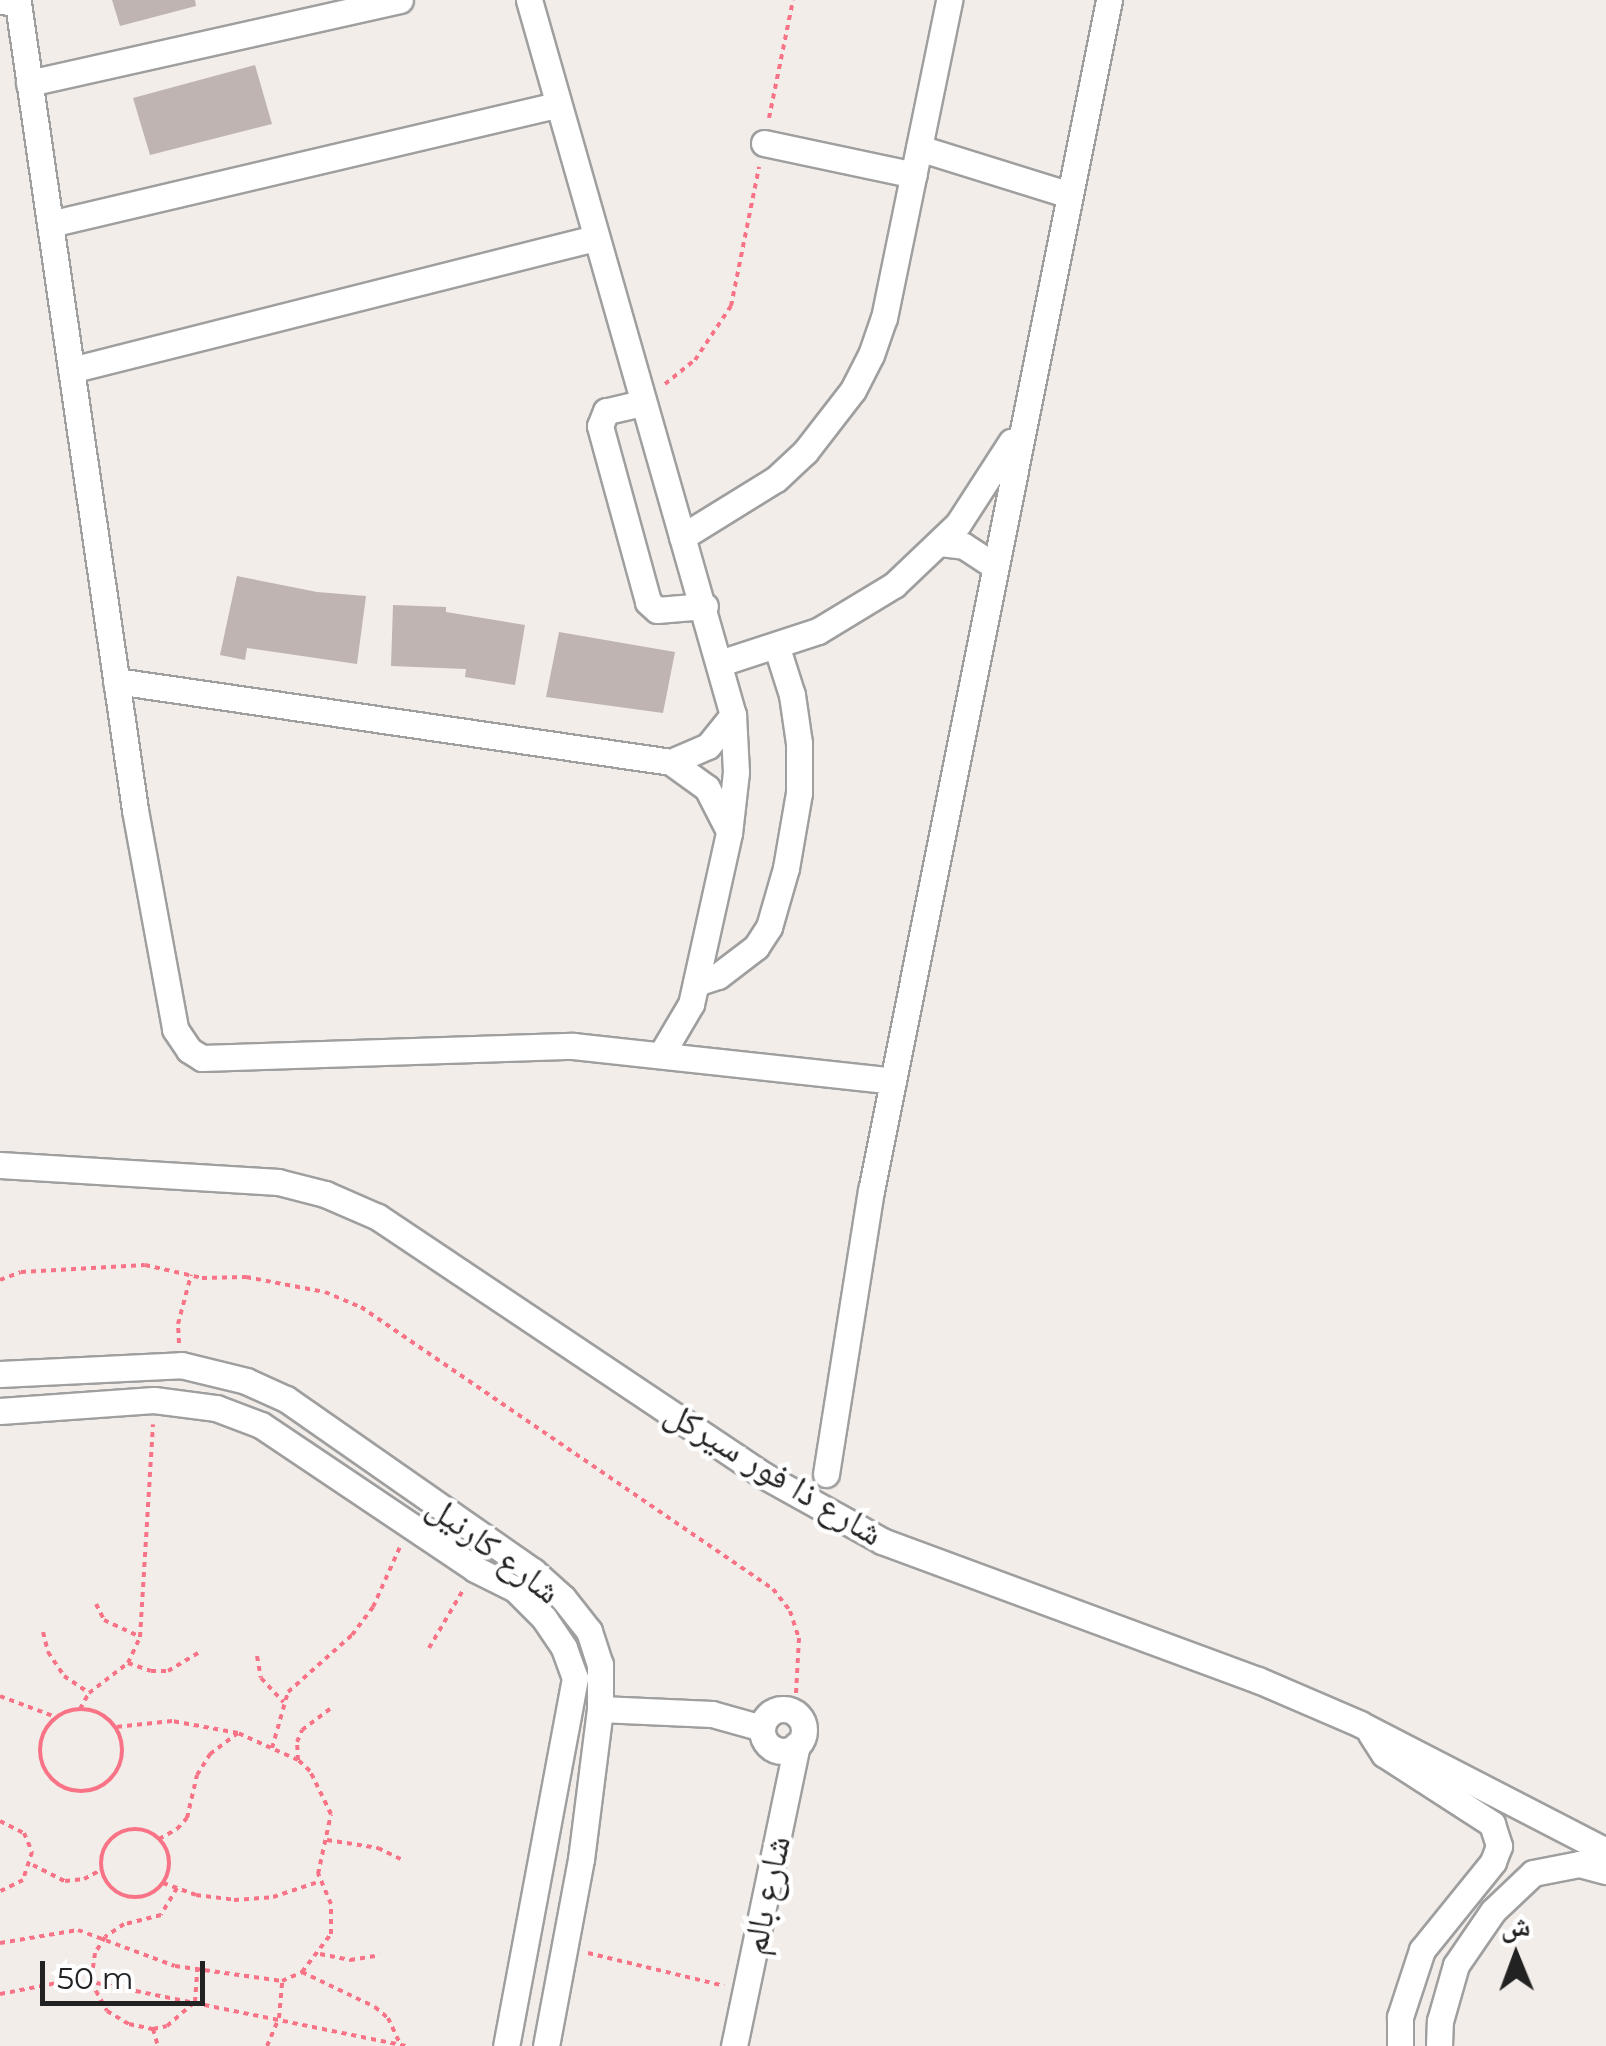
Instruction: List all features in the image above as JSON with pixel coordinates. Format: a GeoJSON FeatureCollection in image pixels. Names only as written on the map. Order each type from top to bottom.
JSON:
{"type":"FeatureCollection","features":[{"type":"Feature","properties":{"kind":"street"},"geometry":{"type":"LineString","coordinates":[[29,84],[400,0]]}},
{"type":"Feature","properties":{"kind":"street"},"geometry":{"type":"LineString","coordinates":[[529,0],[734,715],[736,772],[729,833],[693,994],[662,1054]]}},
{"type":"Feature","properties":{"kind":"street"},"geometry":{"type":"LineString","coordinates":[[682,536],[776,478],[806,452],[853,390],[884,318],[949,0]]}},
{"type":"Feature","properties":{"kind":"street"},"geometry":{"type":"LineString","coordinates":[[826,1474],[893,1082],[1109,0]]}},
{"type":"Feature","properties":{"kind":"street"},"geometry":{"type":"LineString","coordinates":[[9,2],[29,84],[116,681],[171,1012],[175,1029],[189,1050],[202,1058],[572,1046],[711,1058],[893,1082]]}},
{"type":"Feature","properties":{"kind":"street"},"geometry":{"type":"LineString","coordinates":[[50,224],[556,105]]}},
{"type":"Feature","properties":{"kind":"street"},"geometry":{"type":"LineString","coordinates":[[764,143],[914,175]]}},
{"type":"Feature","properties":{"kind":"street"},"geometry":{"type":"LineString","coordinates":[[919,148],[1070,195]]}},
{"type":"Feature","properties":{"kind":"street"},"geometry":{"type":"LineString","coordinates":[[71,370],[595,238]]}},
{"type":"Feature","properties":{"kind":"street"},"geometry":{"type":"LineString","coordinates":[[642,403],[606,411],[600,426],[648,602],[658,610],[705,606]]}},
{"type":"Feature","properties":{"kind":"street"},"geometry":{"type":"LineString","coordinates":[[720,663],[777,648],[857,610],[940,543],[985,488],[1026,410]]}},
{"type":"Feature","properties":{"kind":"street"},"geometry":{"type":"LineString","coordinates":[[940,543],[964,546],[995,566]]}},
{"type":"Feature","properties":{"kind":"street"},"geometry":{"type":"LineString","coordinates":[[693,994],[756,947],[769,927],[786,868],[798,792],[799,743],[792,694],[777,648]]}},
{"type":"Feature","properties":{"kind":"street"},"geometry":{"type":"LineString","coordinates":[[116,681],[670,762],[707,788],[729,833]]}},
{"type":"Feature","properties":{"kind":"street"},"geometry":{"type":"LineString","coordinates":[[670,762],[708,746],[734,715]]}},
{"type":"Feature","properties":{"kind":"street"},"geometry":{"type":"LineString","coordinates":[[693,994],[711,1058]]}},
{"type":"Feature","properties":{"kind":"street","name":"شارع ذا فور سيركل"},"geometry":{"type":"LineString","coordinates":[[0,1165],[278,1182],[324,1194],[378,1216],[764,1475],[882,1541],[1148,1638],[1360,1724],[1606,1851]]}},
{"type":"Feature","properties":{"kind":"street","name":"شارع كارنيل"},"geometry":{"type":"LineString","coordinates":[[0,1374],[181,1365],[246,1381],[286,1399],[589,1631],[600,1664],[600,1709],[581,1859],[546,2046]]}},
{"type":"Feature","properties":{"kind":"street","name":"شارع كارنيل"},"geometry":{"type":"LineString","coordinates":[[0,1410],[154,1400],[216,1408],[261,1424],[476,1569],[524,1580],[564,1648],[574,1678],[506,2046]]}},
{"type":"Feature","properties":{"kind":"street"},"geometry":{"type":"LineString","coordinates":[[600,1709],[712,1714],[762,1728]]}},
{"type":"Feature","properties":{"kind":"street"},"geometry":{"type":"LineString","coordinates":[[774,1711],[795,1713],[803,1725],[797,1745],[777,1750],[765,1742],[762,1728],[774,1711]]}},
{"type":"Feature","properties":{"kind":"street"},"geometry":{"type":"LineString","coordinates":[[1360,1724],[1384,1754],[1461,1801],[1492,1824],[1498,1836],[1493,1862],[1422,1950],[1400,2016],[1400,2046]]}},
{"type":"Feature","properties":{"kind":"street","name":"شارع بالم"},"geometry":{"type":"LineString","coordinates":[[734,2046],[797,1745]]}},
{"type":"Feature","properties":{"kind":"street"},"geometry":{"type":"LineString","coordinates":[[544,1854],[581,1859]]}},
{"type":"Feature","properties":{"kind":"street"},"geometry":{"type":"LineString","coordinates":[[1400,2016],[1440,2034],[1456,1965],[1493,1911],[1533,1873],[1578,1864],[1606,1872]]}},
{"type":"Feature","properties":{"kind":"street"},"geometry":{"type":"LineString","coordinates":[[1422,1950],[1456,1965]]}},
{"type":"Feature","properties":{"kind":"path"},"geometry":{"type":"LineString","coordinates":[[642,403],[695,360],[731,306],[793,0]]}},
{"type":"Feature","properties":{"kind":"path"},"geometry":{"type":"LineString","coordinates":[[0,1280],[21,1272],[145,1265],[191,1275],[246,1277],[324,1292],[361,1307],[773,1589],[790,1611],[798,1638],[795,1713]]}},
{"type":"Feature","properties":{"kind":"path"},"geometry":{"type":"LineString","coordinates":[[181,1365],[178,1324],[191,1275]]}},
{"type":"Feature","properties":{"kind":"path"},"geometry":{"type":"LineString","coordinates":[[80,1709],[89,1693],[128,1662],[140,1636],[154,1400]]}},
{"type":"Feature","properties":{"kind":"path"},"geometry":{"type":"LineString","coordinates":[[272,1748],[283,1702],[295,1682],[340,1648],[363,1622],[410,1526]]}},
{"type":"Feature","properties":{"kind":"path"},"geometry":{"type":"LineString","coordinates":[[430,1648],[476,1569]]}},
{"type":"Feature","properties":{"kind":"path"},"geometry":{"type":"LineString","coordinates":[[96,1604],[104,1620],[140,1636]]}},
{"type":"Feature","properties":{"kind":"path"},"geometry":{"type":"LineString","coordinates":[[44,1632],[48,1652],[64,1676],[89,1693]]}},
{"type":"Feature","properties":{"kind":"path"},"geometry":{"type":"LineString","coordinates":[[128,1662],[152,1671],[168,1671],[200,1651]]}},
{"type":"Feature","properties":{"kind":"path"},"geometry":{"type":"LineString","coordinates":[[257,1656],[261,1678],[283,1702]]}},
{"type":"Feature","properties":{"kind":"path"},"geometry":{"type":"LineString","coordinates":[[0,1696],[56,1717]]}},
{"type":"Feature","properties":{"kind":"path"},"geometry":{"type":"LineString","coordinates":[[298,1760],[297,1742],[302,1730],[332,1707]]}},
{"type":"Feature","properties":{"kind":"path"},"geometry":{"type":"LineString","coordinates":[[80,1709],[100,1713],[115,1727],[122,1750],[116,1772],[98,1788],[74,1791],[52,1780],[40,1760],[42,1736],[56,1717],[80,1709]]}},
{"type":"Feature","properties":{"kind":"path"},"geometry":{"type":"LineString","coordinates":[[0,1943],[27,1942],[65,1931],[105,1937],[145,1958],[196,1970],[282,1980],[302,1972],[320,1954],[334,1916],[320,1881],[319,1860],[327,1840],[329,1803],[317,1779],[298,1760],[238,1733],[172,1721],[115,1727]]}},
{"type":"Feature","properties":{"kind":"path"},"geometry":{"type":"LineString","coordinates":[[159,1838],[178,1830],[187,1818],[203,1764],[218,1746],[238,1733]]}},
{"type":"Feature","properties":{"kind":"path"},"geometry":{"type":"LineString","coordinates":[[0,1821],[24,1833],[32,1863],[46,1876],[65,1881],[84,1879],[101,1870]]}},
{"type":"Feature","properties":{"kind":"path"},"geometry":{"type":"LineString","coordinates":[[140,1828],[159,1838],[169,1860],[163,1882],[148,1895],[128,1896],[110,1887],[101,1870],[103,1848],[118,1832],[140,1828]]}},
{"type":"Feature","properties":{"kind":"path"},"geometry":{"type":"LineString","coordinates":[[327,1840],[378,1848],[403,1860]]}},
{"type":"Feature","properties":{"kind":"path"},"geometry":{"type":"LineString","coordinates":[[0,1891],[22,1880],[32,1863]]}},
{"type":"Feature","properties":{"kind":"path"},"geometry":{"type":"LineString","coordinates":[[163,1882],[215,1898],[254,1900],[320,1881]]}},
{"type":"Feature","properties":{"kind":"path"},"geometry":{"type":"LineString","coordinates":[[177,1888],[161,1915],[124,1924],[105,1937],[95,1953],[91,1982],[107,2011],[129,2024],[153,2029],[167,2026],[195,2002],[196,1970]]}},
{"type":"Feature","properties":{"kind":"path"},"geometry":{"type":"LineString","coordinates":[[564,1948],[746,1990]]}},
{"type":"Feature","properties":{"kind":"path"},"geometry":{"type":"LineString","coordinates":[[320,1954],[350,1960],[380,1954]]}},
{"type":"Feature","properties":{"kind":"path"},"geometry":{"type":"LineString","coordinates":[[302,1972],[375,2007],[388,2018],[398,2042]]}},
{"type":"Feature","properties":{"kind":"path"},"geometry":{"type":"LineString","coordinates":[[0,1994],[77,1978],[407,2046]]}},
{"type":"Feature","properties":{"kind":"path"},"geometry":{"type":"LineString","coordinates":[[267,2046],[279,2018],[282,1980]]}},
{"type":"Feature","properties":{"kind":"path"},"geometry":{"type":"LineString","coordinates":[[153,2029],[158,2046]]}},
{"type":"Feature","properties":{"kind":"building"},"geometry":{"type":"Polygon","coordinates":[[[112,0],[195,0],[196,6],[120,26],[112,0]]]}},
{"type":"Feature","properties":{"kind":"building"},"geometry":{"type":"Polygon","coordinates":[[[255,65],[272,124],[150,155],[133,98],[255,65]]]}},
{"type":"Feature","properties":{"kind":"building"},"geometry":{"type":"Polygon","coordinates":[[[237,576],[317,592],[366,596],[357,664],[247,648],[245,660],[220,655],[237,576]]]}},
{"type":"Feature","properties":{"kind":"building"},"geometry":{"type":"Polygon","coordinates":[[[393,605],[446,607],[446,612],[525,625],[515,685],[465,677],[466,669],[391,666],[393,605]]]}},
{"type":"Feature","properties":{"kind":"building"},"geometry":{"type":"Polygon","coordinates":[[[559,632],[675,652],[663,713],[546,697],[559,632]]]}}]}
